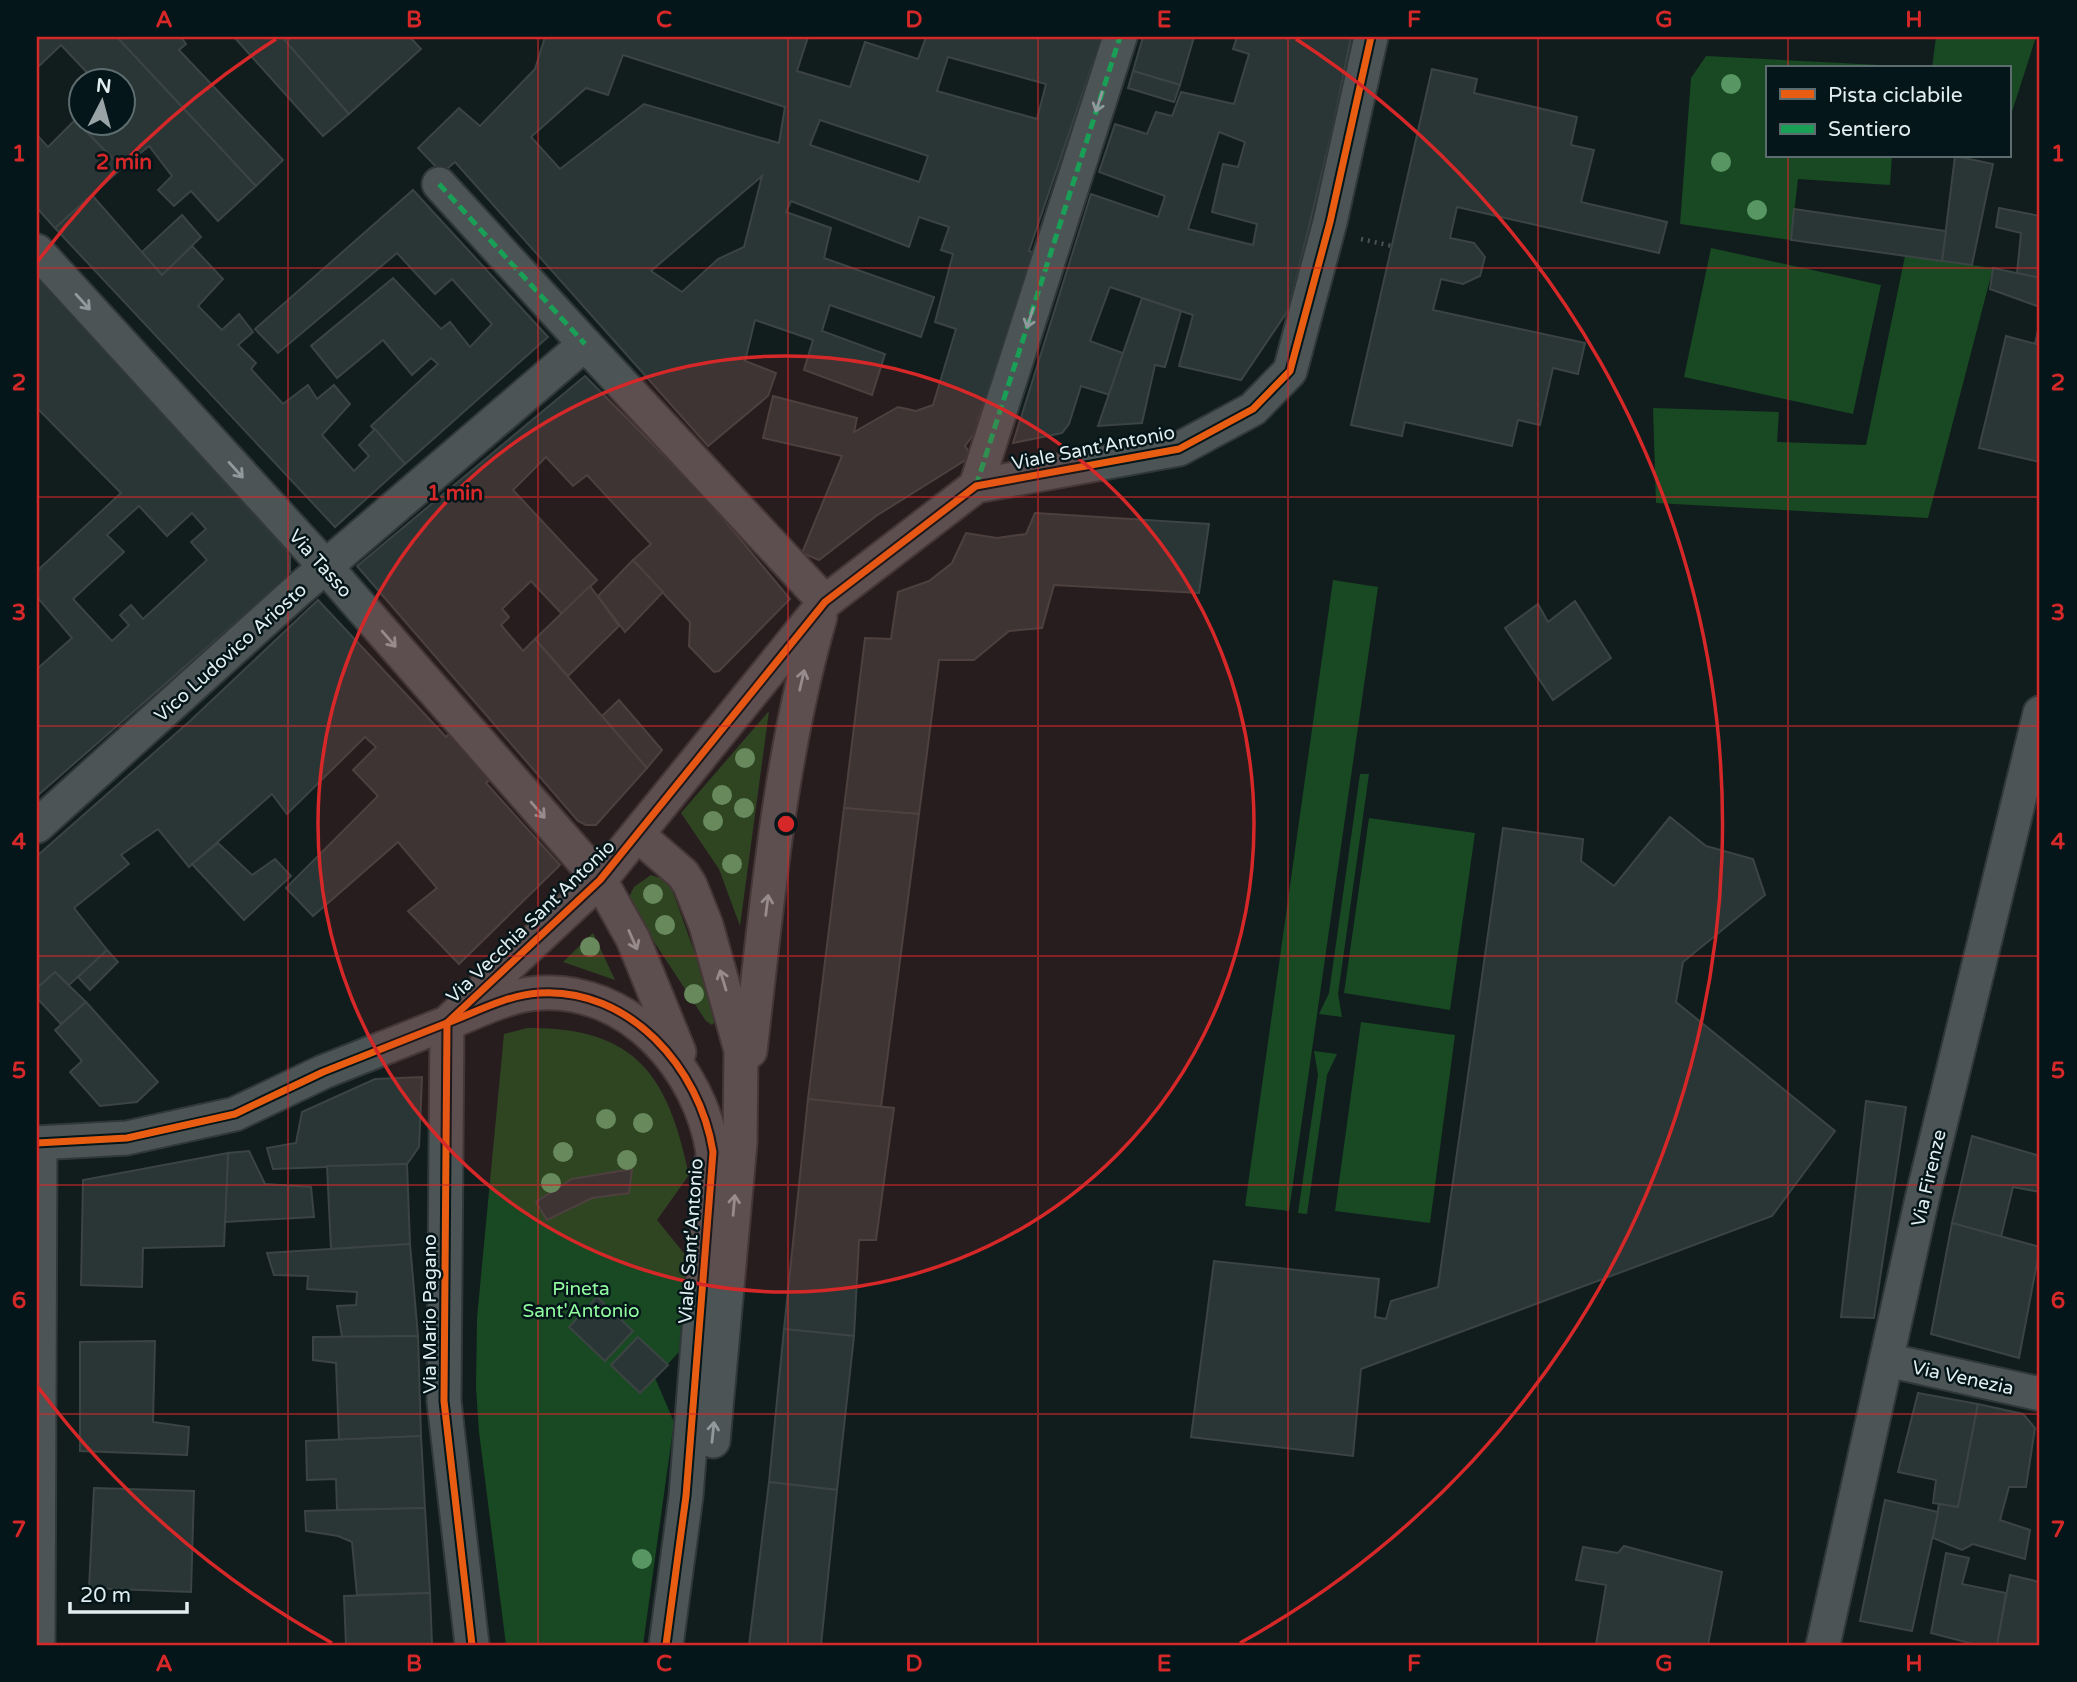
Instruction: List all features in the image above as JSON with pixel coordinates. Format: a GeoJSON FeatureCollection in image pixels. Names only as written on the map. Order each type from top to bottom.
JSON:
{"type":"FeatureCollection","features":[{"type":"Feature","properties":{"kind":"street","name":"Viale Sant'Antonio"},"geometry":{"type":"LineString","coordinates":[[976,486],[1120,37]]}},
{"type":"Feature","properties":{"kind":"street","name":"Viale Sant'Antonio"},"geometry":{"type":"LineString","coordinates":[[687,1645],[713,1436],[740,1143],[781,785],[802,678],[825,602],[976,486],[1179,449],[1253,409],[1290,372],[1329,222],[1371,37]]}},
{"type":"Feature","properties":{"kind":"street"},"geometry":{"type":"LineString","coordinates":[[439,184],[825,602]]}},
{"type":"Feature","properties":{"kind":"street","name":"Via Tasso"},"geometry":{"type":"LineString","coordinates":[[37,251],[325,566],[600,880]]}},
{"type":"Feature","properties":{"kind":"street","name":"Vico Ludovico Ariosto"},"geometry":{"type":"LineString","coordinates":[[37,826],[325,566],[585,344]]}},
{"type":"Feature","properties":{"kind":"street","name":"Via Vecchia Sant'Antonio"},"geometry":{"type":"LineString","coordinates":[[38,1143],[127,1138],[235,1114],[323,1072],[447,1023],[600,880],[825,602]]}},
{"type":"Feature","properties":{"kind":"street","name":"Via Firenze"},"geometry":{"type":"LineString","coordinates":[[1826,1645],[1886,1360],[2040,713]]}},
{"type":"Feature","properties":{"kind":"street","name":"Viale Sant'Antonio"},"geometry":{"type":"LineString","coordinates":[[638,835],[682,874],[706,925],[741,1050],[740,1143]]}},
{"type":"Feature","properties":{"kind":"street","name":"Viale Sant'Antonio"},"geometry":{"type":"LineString","coordinates":[[600,880],[633,939],[708,1121],[713,1152],[686,1496],[666,1645]]}},
{"type":"Feature","properties":{"kind":"street","name":"Viale Sant'Antonio"},"geometry":{"type":"LineString","coordinates":[[447,1023],[519,995],[556,992],[596,1001],[624,1013],[650,1031],[665,1048],[708,1121]]}},
{"type":"Feature","properties":{"kind":"street","name":"Via Mario Pagano"},"geometry":{"type":"LineString","coordinates":[[447,1023],[444,1401],[472,1645]]}},
{"type":"Feature","properties":{"kind":"street"},"geometry":{"type":"LineString","coordinates":[[38,1143],[38,1645]]}},
{"type":"Feature","properties":{"kind":"street","name":"Via Venezia"},"geometry":{"type":"LineString","coordinates":[[1886,1360],[2040,1394]]}},
{"type":"Feature","properties":{"kind":"path"},"geometry":{"type":"LineString","coordinates":[[1357,238],[1392,246]]}},
{"type":"Feature","properties":{"kind":"green space"},"geometry":{"type":"Polygon","coordinates":[[[1936,37],[2036,37],[2010,118],[2010,66],[1932,66],[1936,37]]]}},
{"type":"Feature","properties":{"kind":"green space"},"geometry":{"type":"Polygon","coordinates":[[[1706,56],[1899,66],[1766,66],[1766,158],[1892,158],[1890,185],[1798,179],[1791,240],[1680,224],[1691,78],[1706,56]]]}},
{"type":"Feature","properties":{"kind":"green space"},"geometry":{"type":"Polygon","coordinates":[[[1711,248],[1881,285],[1853,414],[1684,377],[1711,248]]]}},
{"type":"Feature","properties":{"kind":"green space"},"geometry":{"type":"Polygon","coordinates":[[[1905,256],[1993,268],[1928,518],[1656,503],[1653,408],[1779,412],[1777,442],[1866,445],[1905,256]]]}},
{"type":"Feature","properties":{"kind":"green space"},"geometry":{"type":"Polygon","coordinates":[[[1333,580],[1378,587],[1289,1211],[1245,1206],[1333,580]]]}},
{"type":"Feature","properties":{"kind":"green space"},"geometry":{"type":"Polygon","coordinates":[[[769,711],[740,926],[719,869],[681,813],[769,711]]]}},
{"type":"Feature","properties":{"kind":"green space"},"geometry":{"type":"Polygon","coordinates":[[[1360,774],[1369,774],[1338,994],[1342,1017],[1319,1014],[1329,993],[1360,774]]]}},
{"type":"Feature","properties":{"kind":"green space"},"geometry":{"type":"Polygon","coordinates":[[[1369,818],[1475,833],[1450,1010],[1344,993],[1369,818]]]}},
{"type":"Feature","properties":{"kind":"green space"},"geometry":{"type":"Polygon","coordinates":[[[651,875],[669,881],[718,1018],[712,1025],[706,1021],[632,908],[629,897],[634,887],[651,875]]]}},
{"type":"Feature","properties":{"kind":"green space"},"geometry":{"type":"Polygon","coordinates":[[[593,933],[615,980],[563,962],[593,933]]]}},
{"type":"Feature","properties":{"kind":"green space"},"geometry":{"type":"Polygon","coordinates":[[[1361,1022],[1455,1035],[1430,1223],[1335,1211],[1361,1022]]]}},
{"type":"Feature","properties":{"kind":"green space","name":"Pineta Sant'Antonio"},"geometry":{"type":"Polygon","coordinates":[[[527,1028],[564,1030],[595,1036],[621,1048],[641,1064],[657,1084],[670,1110],[689,1175],[657,1220],[687,1257],[679,1352],[655,1378],[674,1422],[643,1645],[506,1645],[479,1432],[476,1388],[477,1318],[504,1034],[527,1028]]]}},
{"type":"Feature","properties":{"kind":"green space"},"geometry":{"type":"Polygon","coordinates":[[[1314,1051],[1337,1054],[1327,1075],[1307,1214],[1298,1213],[1318,1075],[1314,1051]]]}},
{"type":"Feature","properties":{"kind":"building"},"geometry":{"type":"Polygon","coordinates":[[[37,37],[117,37],[256,186],[218,221],[191,191],[174,206],[158,190],[172,176],[149,146],[122,168],[91,136],[136,136],[136,66],[81,66],[61,45],[37,68],[37,37]]]}},
{"type":"Feature","properties":{"kind":"building"},"geometry":{"type":"Polygon","coordinates":[[[117,37],[181,37],[186,44],[179,50],[283,160],[256,186],[117,37]]]}},
{"type":"Feature","properties":{"kind":"building"},"geometry":{"type":"Polygon","coordinates":[[[234,37],[282,37],[349,114],[323,136],[234,37]]]}},
{"type":"Feature","properties":{"kind":"building"},"geometry":{"type":"Polygon","coordinates":[[[282,37],[410,37],[421,49],[349,114],[282,37]]]}},
{"type":"Feature","properties":{"kind":"building"},"geometry":{"type":"Polygon","coordinates":[[[545,37],[808,37],[797,71],[850,87],[865,42],[918,59],[926,37],[1113,37],[1104,67],[1093,63],[1029,251],[1039,254],[978,420],[980,426],[965,446],[972,456],[876,516],[819,560],[802,553],[842,456],[763,438],[773,396],[857,418],[854,432],[898,407],[916,411],[933,405],[956,329],[935,322],[953,254],[941,250],[949,227],[919,217],[909,247],[791,201],[786,212],[831,228],[824,258],[934,297],[921,337],[830,305],[822,331],[885,354],[872,395],[804,370],[813,340],[755,320],[745,361],[776,373],[768,396],[708,446],[455,162],[442,173],[418,148],[459,108],[480,126],[535,69],[545,37]],[[623,55],[608,95],[586,88],[531,137],[560,169],[644,104],[779,143],[785,107],[623,55]],[[948,57],[937,91],[1037,119],[1046,84],[948,57]],[[820,120],[810,145],[919,182],[928,156],[820,120]],[[762,176],[651,271],[682,292],[718,259],[744,247],[762,176]]]}},
{"type":"Feature","properties":{"kind":"building"},"geometry":{"type":"Polygon","coordinates":[[[1143,37],[1194,37],[1180,85],[1133,71],[1143,37]]]}},
{"type":"Feature","properties":{"kind":"building"},"geometry":{"type":"Polygon","coordinates":[[[1237,37],[1351,37],[1333,127],[1289,309],[1241,380],[1179,366],[1193,315],[1110,287],[1090,341],[1123,353],[1110,395],[1081,386],[1069,424],[1062,433],[1013,443],[1091,194],[1158,217],[1165,196],[1099,172],[1115,124],[1147,134],[1156,112],[1172,116],[1181,92],[1234,104],[1249,54],[1233,49],[1237,37]],[[1219,132],[1188,229],[1253,245],[1257,224],[1212,212],[1223,164],[1238,167],[1245,142],[1219,132]]]}},
{"type":"Feature","properties":{"kind":"building"},"geometry":{"type":"Polygon","coordinates":[[[1432,69],[1477,79],[1474,93],[1577,117],[1571,145],[1594,150],[1581,202],[1667,222],[1659,253],[1457,207],[1450,238],[1474,243],[1485,257],[1480,276],[1463,284],[1441,279],[1433,310],[1585,343],[1578,374],[1553,368],[1540,425],[1518,420],[1512,446],[1405,422],[1402,436],[1351,425],[1432,69]]]}},
{"type":"Feature","properties":{"kind":"building"},"geometry":{"type":"Polygon","coordinates":[[[1133,71],[1180,85],[1174,102],[1128,88],[1133,71]]]}},
{"type":"Feature","properties":{"kind":"building"},"geometry":{"type":"Polygon","coordinates":[[[66,129],[66,136],[91,136],[122,168],[55,228],[37,208],[37,135],[48,147],[66,129]]]}},
{"type":"Feature","properties":{"kind":"building"},"geometry":{"type":"Polygon","coordinates":[[[1955,158],[1993,164],[1972,265],[1942,261],[1955,158]]]}},
{"type":"Feature","properties":{"kind":"building"},"geometry":{"type":"Polygon","coordinates":[[[413,190],[548,337],[405,464],[371,426],[438,364],[431,358],[412,375],[383,340],[337,378],[311,346],[393,278],[441,329],[450,322],[470,347],[492,324],[452,279],[435,294],[397,253],[278,353],[255,329],[413,190]]]}},
{"type":"Feature","properties":{"kind":"building"},"geometry":{"type":"Polygon","coordinates":[[[92,195],[162,275],[192,246],[223,279],[198,306],[222,330],[239,314],[253,332],[238,345],[256,363],[251,369],[283,404],[308,385],[317,399],[334,385],[350,404],[322,435],[354,471],[369,456],[359,445],[375,429],[405,464],[335,527],[55,228],[92,195]]]}},
{"type":"Feature","properties":{"kind":"building"},"geometry":{"type":"Polygon","coordinates":[[[1999,208],[2040,216],[2040,278],[2017,273],[2021,233],[1996,227],[1999,208]]]}},
{"type":"Feature","properties":{"kind":"building"},"geometry":{"type":"Polygon","coordinates":[[[1794,209],[1946,231],[1942,261],[1791,240],[1794,209]]]}},
{"type":"Feature","properties":{"kind":"building"},"geometry":{"type":"Polygon","coordinates":[[[182,215],[201,237],[162,275],[142,252],[182,215]]]}},
{"type":"Feature","properties":{"kind":"building"},"geometry":{"type":"Polygon","coordinates":[[[1993,268],[2040,278],[2040,307],[1990,289],[1993,268]]]}},
{"type":"Feature","properties":{"kind":"building"},"geometry":{"type":"Polygon","coordinates":[[[37,276],[290,554],[290,575],[37,796],[37,669],[72,638],[37,597],[37,571],[121,493],[37,408],[37,276]],[[139,506],[107,535],[124,552],[73,599],[112,641],[129,625],[120,615],[131,605],[143,619],[207,560],[191,542],[206,529],[192,513],[167,536],[139,506]]]}},
{"type":"Feature","properties":{"kind":"building"},"geometry":{"type":"Polygon","coordinates":[[[1142,298],[1181,311],[1165,367],[1155,365],[1142,423],[1098,426],[1142,298]]]}},
{"type":"Feature","properties":{"kind":"building"},"geometry":{"type":"Polygon","coordinates":[[[2040,321],[2040,345],[2035,344],[2040,321]]]}},
{"type":"Feature","properties":{"kind":"building"},"geometry":{"type":"Polygon","coordinates":[[[2006,336],[2040,345],[2040,462],[1979,448],[2006,336]]]}},
{"type":"Feature","properties":{"kind":"building"},"geometry":{"type":"Polygon","coordinates":[[[585,376],[705,497],[790,599],[719,671],[714,672],[689,646],[690,622],[633,560],[651,544],[587,475],[573,486],[546,457],[513,490],[597,580],[562,614],[531,581],[502,609],[509,617],[501,625],[523,651],[535,639],[647,768],[596,825],[586,825],[578,821],[357,566],[585,376]]]}},
{"type":"Feature","properties":{"kind":"building"},"geometry":{"type":"Polygon","coordinates":[[[1035,513],[1209,524],[1199,593],[1054,585],[1042,628],[1009,631],[974,660],[939,660],[919,814],[844,808],[865,638],[891,639],[898,592],[929,581],[952,563],[966,533],[997,538],[1026,534],[1035,513]]]}},
{"type":"Feature","properties":{"kind":"building"},"geometry":{"type":"Polygon","coordinates":[[[633,560],[663,592],[625,632],[598,596],[633,560]]]}},
{"type":"Feature","properties":{"kind":"building"},"geometry":{"type":"Polygon","coordinates":[[[590,586],[619,626],[568,676],[535,639],[590,586]]]}},
{"type":"Feature","properties":{"kind":"building"},"geometry":{"type":"Polygon","coordinates":[[[318,600],[446,737],[452,731],[492,778],[486,783],[560,865],[459,964],[408,911],[437,888],[398,842],[313,916],[286,888],[378,796],[353,770],[376,747],[365,737],[287,814],[272,794],[189,867],[158,829],[121,855],[129,864],[74,908],[107,950],[69,985],[55,972],[37,988],[37,856],[190,721],[318,600]]]}},
{"type":"Feature","properties":{"kind":"building"},"geometry":{"type":"Polygon","coordinates":[[[1575,601],[1611,658],[1553,700],[1505,628],[1538,604],[1548,622],[1575,601]]]}},
{"type":"Feature","properties":{"kind":"building"},"geometry":{"type":"Polygon","coordinates":[[[619,700],[662,750],[647,768],[602,716],[619,700]]]}},
{"type":"Feature","properties":{"kind":"building"},"geometry":{"type":"Polygon","coordinates":[[[844,808],[919,814],[881,1107],[808,1099],[844,808]]]}},
{"type":"Feature","properties":{"kind":"building"},"geometry":{"type":"Polygon","coordinates":[[[1670,817],[1706,846],[1753,859],[1765,895],[1683,962],[1676,1002],[1835,1131],[1772,1216],[1361,1369],[1353,1456],[1191,1437],[1214,1261],[1379,1279],[1375,1317],[1386,1319],[1391,1301],[1438,1287],[1503,828],[1583,839],[1581,861],[1614,886],[1670,817]]]}},
{"type":"Feature","properties":{"kind":"building"},"geometry":{"type":"Polygon","coordinates":[[[218,843],[252,875],[275,859],[291,876],[244,920],[192,864],[218,843]]]}},
{"type":"Feature","properties":{"kind":"building"},"geometry":{"type":"Polygon","coordinates":[[[107,950],[118,962],[90,990],[78,977],[107,950]]]}},
{"type":"Feature","properties":{"kind":"building"},"geometry":{"type":"Polygon","coordinates":[[[55,972],[86,1002],[61,1024],[37,998],[37,988],[55,972]]]}},
{"type":"Feature","properties":{"kind":"building"},"geometry":{"type":"Polygon","coordinates":[[[86,1002],[158,1082],[137,1102],[100,1106],[70,1072],[82,1061],[55,1030],[86,1002]]]}},
{"type":"Feature","properties":{"kind":"building"},"geometry":{"type":"Polygon","coordinates":[[[422,1077],[419,1147],[407,1164],[273,1169],[267,1148],[296,1143],[302,1112],[375,1079],[422,1077]]]}},
{"type":"Feature","properties":{"kind":"building"},"geometry":{"type":"Polygon","coordinates":[[[808,1099],[894,1108],[876,1240],[859,1240],[854,1336],[784,1329],[808,1099]]]}},
{"type":"Feature","properties":{"kind":"building"},"geometry":{"type":"Polygon","coordinates":[[[1866,1101],[1906,1107],[1874,1318],[1841,1317],[1866,1101]]]}},
{"type":"Feature","properties":{"kind":"building"},"geometry":{"type":"Polygon","coordinates":[[[1972,1136],[2040,1156],[2040,1192],[2013,1187],[2001,1237],[1952,1223],[1972,1136]]]}},
{"type":"Feature","properties":{"kind":"building"},"geometry":{"type":"Polygon","coordinates":[[[249,1151],[265,1184],[311,1187],[314,1217],[225,1222],[228,1153],[249,1151]]]}},
{"type":"Feature","properties":{"kind":"building"},"geometry":{"type":"Polygon","coordinates":[[[228,1153],[224,1246],[143,1248],[142,1287],[81,1285],[83,1180],[228,1153]]]}},
{"type":"Feature","properties":{"kind":"building"},"geometry":{"type":"Polygon","coordinates":[[[407,1164],[410,1244],[331,1249],[327,1166],[407,1164]]]}},
{"type":"Feature","properties":{"kind":"building"},"geometry":{"type":"Polygon","coordinates":[[[632,1169],[629,1193],[592,1198],[547,1220],[536,1202],[572,1179],[632,1169]]]}},
{"type":"Feature","properties":{"kind":"building"},"geometry":{"type":"Polygon","coordinates":[[[1952,1223],[2040,1247],[2019,1358],[1931,1334],[1952,1223]]]}},
{"type":"Feature","properties":{"kind":"building"},"geometry":{"type":"Polygon","coordinates":[[[410,1244],[418,1336],[342,1337],[337,1306],[356,1305],[357,1292],[307,1289],[308,1276],[274,1275],[267,1253],[410,1244]]]}},
{"type":"Feature","properties":{"kind":"building"},"geometry":{"type":"Polygon","coordinates":[[[597,1297],[633,1331],[605,1361],[569,1327],[597,1297]]]}},
{"type":"Feature","properties":{"kind":"building"},"geometry":{"type":"Polygon","coordinates":[[[784,1329],[854,1336],[837,1490],[769,1482],[784,1329]]]}},
{"type":"Feature","properties":{"kind":"building"},"geometry":{"type":"Polygon","coordinates":[[[418,1336],[421,1436],[339,1440],[336,1363],[313,1360],[313,1337],[418,1336]]]}},
{"type":"Feature","properties":{"kind":"building"},"geometry":{"type":"Polygon","coordinates":[[[638,1337],[668,1365],[640,1393],[611,1365],[638,1337]]]}},
{"type":"Feature","properties":{"kind":"building"},"geometry":{"type":"Polygon","coordinates":[[[155,1341],[153,1422],[189,1427],[187,1455],[80,1451],[80,1342],[155,1341]]]}},
{"type":"Feature","properties":{"kind":"building"},"geometry":{"type":"Polygon","coordinates":[[[1918,1393],[1978,1404],[1958,1507],[1933,1503],[1936,1480],[1898,1472],[1918,1393]]]}},
{"type":"Feature","properties":{"kind":"building"},"geometry":{"type":"Polygon","coordinates":[[[1978,1404],[2023,1414],[2035,1428],[2026,1487],[2009,1487],[2000,1520],[2030,1530],[2025,1559],[1973,1544],[1962,1550],[1933,1538],[1939,1504],[1958,1507],[1978,1404]]]}},
{"type":"Feature","properties":{"kind":"building"},"geometry":{"type":"Polygon","coordinates":[[[421,1436],[425,1508],[337,1510],[336,1479],[307,1480],[306,1441],[421,1436]]]}},
{"type":"Feature","properties":{"kind":"building"},"geometry":{"type":"Polygon","coordinates":[[[769,1482],[837,1490],[821,1645],[749,1645],[769,1482]]]}},
{"type":"Feature","properties":{"kind":"building"},"geometry":{"type":"Polygon","coordinates":[[[94,1488],[194,1491],[191,1592],[89,1588],[94,1488]]]}},
{"type":"Feature","properties":{"kind":"building"},"geometry":{"type":"Polygon","coordinates":[[[1885,1500],[1938,1512],[1912,1631],[1860,1621],[1885,1500]]]}},
{"type":"Feature","properties":{"kind":"building"},"geometry":{"type":"Polygon","coordinates":[[[425,1508],[430,1593],[357,1595],[352,1542],[338,1536],[306,1531],[305,1511],[425,1508]]]}},
{"type":"Feature","properties":{"kind":"building"},"geometry":{"type":"Polygon","coordinates":[[[1624,1546],[1722,1572],[1708,1645],[1596,1645],[1606,1585],[1576,1580],[1583,1547],[1618,1553],[1624,1546]]]}},
{"type":"Feature","properties":{"kind":"building"},"geometry":{"type":"Polygon","coordinates":[[[1946,1553],[1969,1558],[1962,1584],[2006,1593],[1997,1645],[1977,1645],[1931,1633],[1946,1553]]]}},
{"type":"Feature","properties":{"kind":"building"},"geometry":{"type":"Polygon","coordinates":[[[2010,1575],[2040,1582],[2040,1645],[1997,1645],[2010,1575]]]}},
{"type":"Feature","properties":{"kind":"building"},"geometry":{"type":"Polygon","coordinates":[[[430,1593],[432,1645],[346,1645],[344,1596],[430,1593]]]}},
{"type":"Feature","properties":{"kind":"marked path"},"geometry":{"type":"LineString","coordinates":[[976,486],[1120,37]]}},
{"type":"Feature","properties":{"kind":"marked path"},"geometry":{"type":"LineString","coordinates":[[439,184],[585,344]]}},
{"type":"Feature","properties":{"kind":"cycle path"},"geometry":{"type":"LineString","coordinates":[[37,1143],[127,1138],[235,1114],[323,1072],[447,1023],[600,880],[825,602],[976,486],[1179,449],[1253,409],[1290,371],[1330,222],[1371,37]]}},
{"type":"Feature","properties":{"kind":"cycle path"},"geometry":{"type":"LineString","coordinates":[[472,1645],[444,1401],[447,1023],[503,1000],[539,993],[572,995],[602,1004],[630,1019],[655,1039],[676,1063],[693,1091],[713,1152],[686,1496],[666,1645]]}}]}
